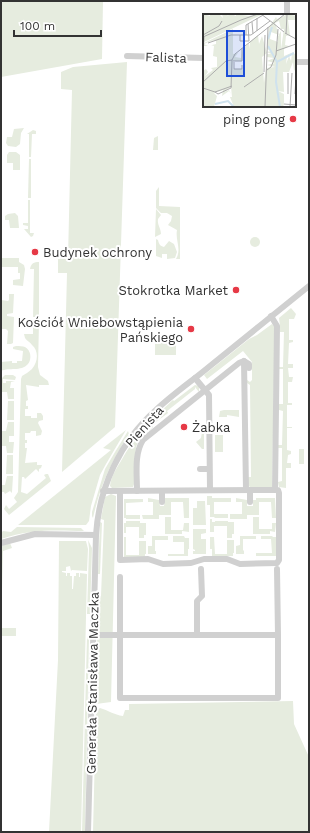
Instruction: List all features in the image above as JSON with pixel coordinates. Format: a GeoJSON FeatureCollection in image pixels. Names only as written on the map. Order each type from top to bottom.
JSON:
{"type":"FeatureCollection","features":[{"type":"Feature","properties":{"kind":"street"},"geometry":{"type":"LineString","coordinates":[[287,1],[287,14]]}},
{"type":"Feature","properties":{"kind":"street","name":"Falista"},"geometry":{"type":"LineString","coordinates":[[127,56],[203,58]]}},
{"type":"Feature","properties":{"kind":"street"},"geometry":{"type":"LineString","coordinates":[[296,62],[309,62]]}},
{"type":"Feature","properties":{"kind":"street","name":"Pienista"},"geometry":{"type":"LineString","coordinates":[[96,535],[103,491],[117,459],[135,433],[156,410],[309,286]]}},
{"type":"Feature","properties":{"kind":"street"},"geometry":{"type":"LineString","coordinates":[[271,316],[277,326],[275,490]]}},
{"type":"Feature","properties":{"kind":"street"},"geometry":{"type":"LineString","coordinates":[[137,491],[137,456],[143,440],[204,389],[239,363],[244,362],[249,364],[249,368]]}},
{"type":"Feature","properties":{"kind":"street"},"geometry":{"type":"LineString","coordinates":[[244,362],[248,490],[250,502]]}},
{"type":"Feature","properties":{"kind":"street"},"geometry":{"type":"LineString","coordinates":[[195,378],[209,397],[210,490]]}},
{"type":"Feature","properties":{"kind":"street"},"geometry":{"type":"LineString","coordinates":[[200,469],[209,469]]}},
{"type":"Feature","properties":{"kind":"street"},"geometry":{"type":"LineString","coordinates":[[103,491],[278,490],[279,560],[277,564],[240,564],[227,559],[204,559],[191,564],[163,564],[148,559],[120,560],[120,491]]}},
{"type":"Feature","properties":{"kind":"street"},"geometry":{"type":"LineString","coordinates":[[162,491],[162,502]]}},
{"type":"Feature","properties":{"kind":"street"},"geometry":{"type":"LineString","coordinates":[[1,543],[35,534],[96,535]]}},
{"type":"Feature","properties":{"kind":"street","name":"Generała Stanisława Maczka"},"geometry":{"type":"LineString","coordinates":[[88,832],[96,535]]}},
{"type":"Feature","properties":{"kind":"street"},"geometry":{"type":"LineString","coordinates":[[120,577],[120,698],[278,698],[277,568]]}},
{"type":"Feature","properties":{"kind":"street"},"geometry":{"type":"LineString","coordinates":[[197,635],[197,601],[202,596],[201,569]]}},
{"type":"Feature","properties":{"kind":"street"},"geometry":{"type":"LineString","coordinates":[[93,635],[278,635]]}},
{"type":"Feature","properties":{"kind":"shaded area"},"geometry":{"type":"Polygon","coordinates":[[[5,1],[103,1],[102,59],[1,77],[1,3],[5,1]]]}},
{"type":"Feature","properties":{"kind":"shaded area"},"geometry":{"type":"Polygon","coordinates":[[[127,62],[115,427],[62,472],[67,273],[58,273],[58,259],[68,258],[72,90],[61,89],[61,72],[73,67],[127,62]]]}},
{"type":"Feature","properties":{"kind":"shaded area"},"geometry":{"type":"Polygon","coordinates":[[[24,128],[21,133],[20,144],[16,147],[8,146],[6,143],[7,137],[12,137],[14,129],[24,128]]]}},
{"type":"Feature","properties":{"kind":"shaded area"},"geometry":{"type":"Polygon","coordinates":[[[33,130],[36,131],[36,134],[32,134],[31,157],[29,157],[29,134],[27,134],[33,130]]]}},
{"type":"Feature","properties":{"kind":"shaded area"},"geometry":{"type":"Polygon","coordinates":[[[158,136],[158,150],[153,150],[154,138],[158,136]]]}},
{"type":"Feature","properties":{"kind":"shaded area"},"geometry":{"type":"Polygon","coordinates":[[[9,152],[16,152],[20,155],[20,170],[13,170],[13,163],[7,163],[7,155],[9,152]]]}},
{"type":"Feature","properties":{"kind":"shaded area"},"geometry":{"type":"Polygon","coordinates":[[[29,159],[31,159],[31,198],[28,198],[29,159]]]}},
{"type":"Feature","properties":{"kind":"shaded area"},"geometry":{"type":"Polygon","coordinates":[[[159,187],[159,206],[180,207],[180,259],[176,259],[178,255],[177,230],[168,225],[172,216],[167,213],[161,213],[156,208],[156,191],[159,187]]]}},
{"type":"Feature","properties":{"kind":"shaded area"},"geometry":{"type":"Polygon","coordinates":[[[28,200],[30,200],[30,233],[34,233],[31,237],[24,229],[28,229],[28,226],[23,225],[23,223],[28,223],[28,200]]]}},
{"type":"Feature","properties":{"kind":"shaded area"},"geometry":{"type":"Polygon","coordinates":[[[156,209],[161,215],[158,221],[161,234],[155,237],[156,209]]]}},
{"type":"Feature","properties":{"kind":"shaded area"},"geometry":{"type":"Polygon","coordinates":[[[15,213],[18,216],[19,228],[10,228],[9,220],[5,220],[5,216],[15,213]]]}},
{"type":"Feature","properties":{"kind":"shaded area"},"geometry":{"type":"Polygon","coordinates":[[[253,237],[257,237],[259,238],[259,246],[253,247],[250,244],[250,240],[253,237]]]}},
{"type":"Feature","properties":{"kind":"shaded area"},"geometry":{"type":"Polygon","coordinates":[[[156,239],[158,240],[159,244],[164,247],[169,241],[174,244],[177,252],[175,258],[167,259],[167,254],[162,254],[162,258],[156,256],[156,239]]]}},
{"type":"Feature","properties":{"kind":"shaded area"},"geometry":{"type":"Polygon","coordinates":[[[1,258],[19,258],[19,262],[24,265],[25,269],[23,286],[13,285],[13,280],[20,279],[18,267],[1,267],[1,258]]]}},
{"type":"Feature","properties":{"kind":"shaded area"},"geometry":{"type":"Polygon","coordinates":[[[39,262],[39,317],[33,317],[34,269],[30,269],[33,263],[39,262]]]}},
{"type":"Feature","properties":{"kind":"shaded area"},"geometry":{"type":"Polygon","coordinates":[[[9,294],[14,294],[13,313],[7,314],[7,316],[14,317],[13,343],[7,344],[8,331],[6,329],[1,330],[1,300],[8,301],[9,294]]]}},
{"type":"Feature","properties":{"kind":"shaded area"},"geometry":{"type":"Polygon","coordinates":[[[291,308],[296,314],[294,319],[289,319],[289,340],[293,340],[293,342],[289,343],[288,364],[293,364],[293,368],[288,368],[289,377],[293,377],[292,382],[288,382],[288,403],[292,403],[292,405],[287,405],[287,427],[292,428],[287,428],[287,450],[291,451],[291,454],[288,455],[287,463],[291,463],[291,468],[286,468],[286,488],[279,487],[278,482],[282,481],[282,448],[278,448],[278,445],[282,445],[283,411],[279,410],[279,404],[283,404],[283,369],[279,369],[279,367],[283,367],[284,332],[280,332],[279,318],[291,308]]]}},
{"type":"Feature","properties":{"kind":"shaded area"},"geometry":{"type":"Polygon","coordinates":[[[33,322],[39,322],[38,367],[40,375],[48,381],[49,385],[39,385],[39,387],[26,385],[28,400],[26,401],[26,406],[28,406],[28,409],[25,409],[25,416],[37,418],[37,413],[41,413],[43,420],[39,421],[38,423],[42,431],[41,435],[36,436],[36,431],[25,433],[25,440],[27,440],[27,443],[25,443],[25,448],[27,448],[25,463],[37,462],[37,465],[42,465],[39,472],[36,469],[25,479],[22,477],[21,492],[27,494],[46,478],[44,475],[46,474],[48,474],[51,481],[9,515],[4,509],[6,505],[9,509],[17,502],[14,498],[18,492],[21,379],[22,376],[32,369],[37,357],[36,350],[25,338],[24,334],[33,334],[33,322]]]}},
{"type":"Feature","properties":{"kind":"shaded area"},"geometry":{"type":"Polygon","coordinates":[[[272,324],[275,327],[272,487],[251,488],[248,485],[248,477],[251,477],[250,385],[247,383],[247,380],[250,382],[252,380],[252,362],[243,351],[207,379],[204,375],[249,339],[272,324]]]}},
{"type":"Feature","properties":{"kind":"shaded area"},"geometry":{"type":"Polygon","coordinates":[[[155,342],[176,343],[176,355],[155,355],[155,342]]]}},
{"type":"Feature","properties":{"kind":"shaded area"},"geometry":{"type":"Polygon","coordinates":[[[13,347],[24,347],[30,352],[28,364],[22,368],[1,371],[1,362],[12,361],[12,363],[17,363],[17,361],[22,361],[23,351],[13,349],[13,347]]]}},
{"type":"Feature","properties":{"kind":"shaded area"},"geometry":{"type":"Polygon","coordinates":[[[5,375],[13,375],[16,377],[15,380],[3,379],[3,383],[6,383],[6,381],[15,381],[11,382],[10,388],[14,388],[14,399],[8,399],[7,392],[1,392],[2,378],[5,375]]]}},
{"type":"Feature","properties":{"kind":"shaded area"},"geometry":{"type":"Polygon","coordinates":[[[195,385],[199,386],[199,392],[195,387],[195,389],[167,411],[168,413],[152,425],[153,427],[149,431],[147,430],[139,440],[136,447],[133,487],[112,488],[110,486],[111,479],[126,452],[138,435],[173,400],[174,401],[195,385]]]}},
{"type":"Feature","properties":{"kind":"shaded area"},"geometry":{"type":"Polygon","coordinates":[[[8,401],[14,401],[14,420],[7,420],[8,401]]]}},
{"type":"Feature","properties":{"kind":"shaded area"},"geometry":{"type":"Polygon","coordinates":[[[239,410],[239,417],[227,415],[227,417],[219,417],[220,411],[239,410]]]}},
{"type":"Feature","properties":{"kind":"shaded area"},"geometry":{"type":"Polygon","coordinates":[[[8,422],[14,422],[14,436],[9,436],[9,442],[14,442],[13,453],[7,453],[6,446],[1,446],[1,431],[6,431],[8,422]]]}},
{"type":"Feature","properties":{"kind":"shaded area"},"geometry":{"type":"Polygon","coordinates":[[[126,430],[100,475],[91,506],[89,521],[86,525],[18,525],[111,450],[103,448],[126,430]]]}},
{"type":"Feature","properties":{"kind":"shaded area"},"geometry":{"type":"Polygon","coordinates":[[[128,431],[129,434],[117,454],[103,485],[93,518],[92,512],[105,469],[128,431]]]}},
{"type":"Feature","properties":{"kind":"shaded area"},"geometry":{"type":"Polygon","coordinates":[[[202,432],[204,432],[204,449],[202,449],[196,442],[201,438],[202,432]]]}},
{"type":"Feature","properties":{"kind":"shaded area"},"geometry":{"type":"Polygon","coordinates":[[[215,435],[223,435],[223,452],[215,452],[215,435]]]}},
{"type":"Feature","properties":{"kind":"shaded area"},"geometry":{"type":"Polygon","coordinates":[[[299,449],[304,449],[304,464],[299,464],[299,449]]]}},
{"type":"Feature","properties":{"kind":"shaded area"},"geometry":{"type":"Polygon","coordinates":[[[7,455],[13,455],[13,474],[6,474],[7,455]]]}},
{"type":"Feature","properties":{"kind":"shaded area"},"geometry":{"type":"Polygon","coordinates":[[[7,476],[13,476],[12,493],[10,491],[5,494],[4,492],[1,492],[1,485],[5,485],[7,476]]]}},
{"type":"Feature","properties":{"kind":"shaded area"},"geometry":{"type":"Polygon","coordinates":[[[111,494],[116,496],[111,702],[96,704],[98,596],[101,596],[104,520],[101,519],[105,497],[111,494]]]}},
{"type":"Feature","properties":{"kind":"shaded area"},"geometry":{"type":"Polygon","coordinates":[[[207,496],[212,496],[212,498],[231,498],[231,502],[214,502],[214,514],[228,514],[228,518],[210,517],[210,505],[207,505],[207,496]]]}},
{"type":"Feature","properties":{"kind":"shaded area"},"geometry":{"type":"Polygon","coordinates":[[[148,498],[159,500],[160,506],[164,506],[165,498],[189,498],[189,518],[184,518],[183,502],[171,502],[171,515],[159,515],[159,519],[143,519],[142,515],[153,515],[153,502],[148,502],[148,498]]]}},
{"type":"Feature","properties":{"kind":"shaded area"},"geometry":{"type":"Polygon","coordinates":[[[236,498],[247,500],[247,506],[253,506],[253,500],[256,500],[256,498],[275,498],[276,518],[272,518],[271,502],[259,502],[259,515],[247,515],[247,519],[230,519],[230,514],[242,514],[242,502],[236,502],[236,498]]]}},
{"type":"Feature","properties":{"kind":"shaded area"},"geometry":{"type":"Polygon","coordinates":[[[124,499],[143,499],[143,502],[126,503],[126,515],[140,515],[140,519],[124,518],[124,499]]]}},
{"type":"Feature","properties":{"kind":"shaded area"},"geometry":{"type":"Polygon","coordinates":[[[197,501],[205,501],[206,525],[193,525],[193,508],[197,508],[197,501]]]}},
{"type":"Feature","properties":{"kind":"shaded area"},"geometry":{"type":"Polygon","coordinates":[[[165,517],[171,517],[171,530],[183,530],[184,523],[189,523],[189,532],[182,531],[182,534],[165,534],[165,517]]]}},
{"type":"Feature","properties":{"kind":"shaded area"},"geometry":{"type":"Polygon","coordinates":[[[253,517],[259,517],[259,529],[272,529],[272,523],[276,523],[275,532],[270,531],[270,534],[253,534],[253,517]]]}},
{"type":"Feature","properties":{"kind":"shaded area"},"geometry":{"type":"Polygon","coordinates":[[[210,519],[212,519],[212,522],[234,522],[234,534],[232,534],[232,538],[227,538],[227,526],[214,526],[214,532],[210,532],[210,519]]]}},
{"type":"Feature","properties":{"kind":"shaded area"},"geometry":{"type":"Polygon","coordinates":[[[126,521],[140,521],[140,523],[146,523],[146,535],[144,535],[144,538],[139,538],[139,527],[126,527],[126,533],[124,533],[124,523],[126,523],[126,521]]]}},
{"type":"Feature","properties":{"kind":"shaded area"},"geometry":{"type":"Polygon","coordinates":[[[100,522],[102,523],[100,574],[98,574],[100,522]]]}},
{"type":"Feature","properties":{"kind":"shaded area"},"geometry":{"type":"Polygon","coordinates":[[[17,527],[81,528],[84,531],[52,530],[22,533],[1,539],[1,533],[3,531],[11,532],[17,527]]]}},
{"type":"Feature","properties":{"kind":"shaded area"},"geometry":{"type":"Polygon","coordinates":[[[193,529],[206,529],[206,533],[201,534],[201,539],[206,539],[206,554],[193,554],[193,551],[195,550],[193,549],[193,529]]]}},
{"type":"Feature","properties":{"kind":"shaded area"},"geometry":{"type":"Polygon","coordinates":[[[152,536],[168,536],[168,540],[155,540],[156,554],[148,554],[148,546],[152,546],[152,536]]]}},
{"type":"Feature","properties":{"kind":"shaded area"},"geometry":{"type":"Polygon","coordinates":[[[173,536],[184,536],[185,538],[189,538],[188,556],[168,556],[168,554],[184,554],[184,542],[173,542],[173,536]]]}},
{"type":"Feature","properties":{"kind":"shaded area"},"geometry":{"type":"Polygon","coordinates":[[[240,536],[256,536],[256,539],[243,539],[244,554],[236,554],[236,546],[240,545],[240,536]]]}},
{"type":"Feature","properties":{"kind":"shaded area"},"geometry":{"type":"Polygon","coordinates":[[[261,536],[276,537],[276,556],[256,556],[256,553],[272,553],[271,539],[261,539],[261,536]]]}},
{"type":"Feature","properties":{"kind":"shaded area"},"geometry":{"type":"Polygon","coordinates":[[[124,537],[126,537],[126,555],[139,555],[139,541],[146,541],[145,557],[124,557],[124,537]]]}},
{"type":"Feature","properties":{"kind":"shaded area"},"geometry":{"type":"Polygon","coordinates":[[[210,537],[214,537],[215,554],[227,554],[227,540],[234,540],[233,556],[212,556],[212,549],[210,549],[210,537]]]}},
{"type":"Feature","properties":{"kind":"shaded area"},"geometry":{"type":"Polygon","coordinates":[[[88,540],[92,548],[90,614],[87,614],[88,540]]]}},
{"type":"Feature","properties":{"kind":"shaded area"},"geometry":{"type":"Polygon","coordinates":[[[59,541],[86,541],[88,549],[87,571],[71,571],[70,566],[66,567],[66,571],[62,571],[66,573],[66,576],[67,573],[70,573],[70,576],[72,576],[72,589],[74,576],[76,576],[76,573],[79,573],[79,577],[80,573],[87,574],[81,832],[49,832],[58,660],[59,541]]]}},
{"type":"Feature","properties":{"kind":"shaded area"},"geometry":{"type":"Polygon","coordinates":[[[10,543],[12,548],[3,551],[1,628],[1,546],[10,543]]]}},
{"type":"Feature","properties":{"kind":"shaded area"},"geometry":{"type":"Polygon","coordinates":[[[1,628],[16,628],[16,636],[1,636],[1,628]]]}},
{"type":"Feature","properties":{"kind":"shaded area"},"geometry":{"type":"Polygon","coordinates":[[[87,637],[89,637],[85,832],[82,832],[87,637]]]}},
{"type":"Feature","properties":{"kind":"shaded area"},"geometry":{"type":"Polygon","coordinates":[[[293,701],[294,724],[309,757],[309,832],[93,832],[96,711],[100,708],[123,716],[125,710],[129,710],[129,704],[293,701]]]}},
{"type":"Feature","properties":{"kind":"place","name":"ping pong"},"geometry":{"type":"Point","coordinates":[293,119]}},
{"type":"Feature","properties":{"kind":"place","name":"Budynek ochrony"},"geometry":{"type":"Point","coordinates":[35,252]}},
{"type":"Feature","properties":{"kind":"place","name":"Stokrotka Market"},"geometry":{"type":"Point","coordinates":[236,290]}},
{"type":"Feature","properties":{"kind":"place","name":"Kościół Wniebowstąpienia Pańskiego"},"geometry":{"type":"Point","coordinates":[191,329]}},
{"type":"Feature","properties":{"kind":"place","name":"Żabka"},"geometry":{"type":"Point","coordinates":[184,427]}}]}
